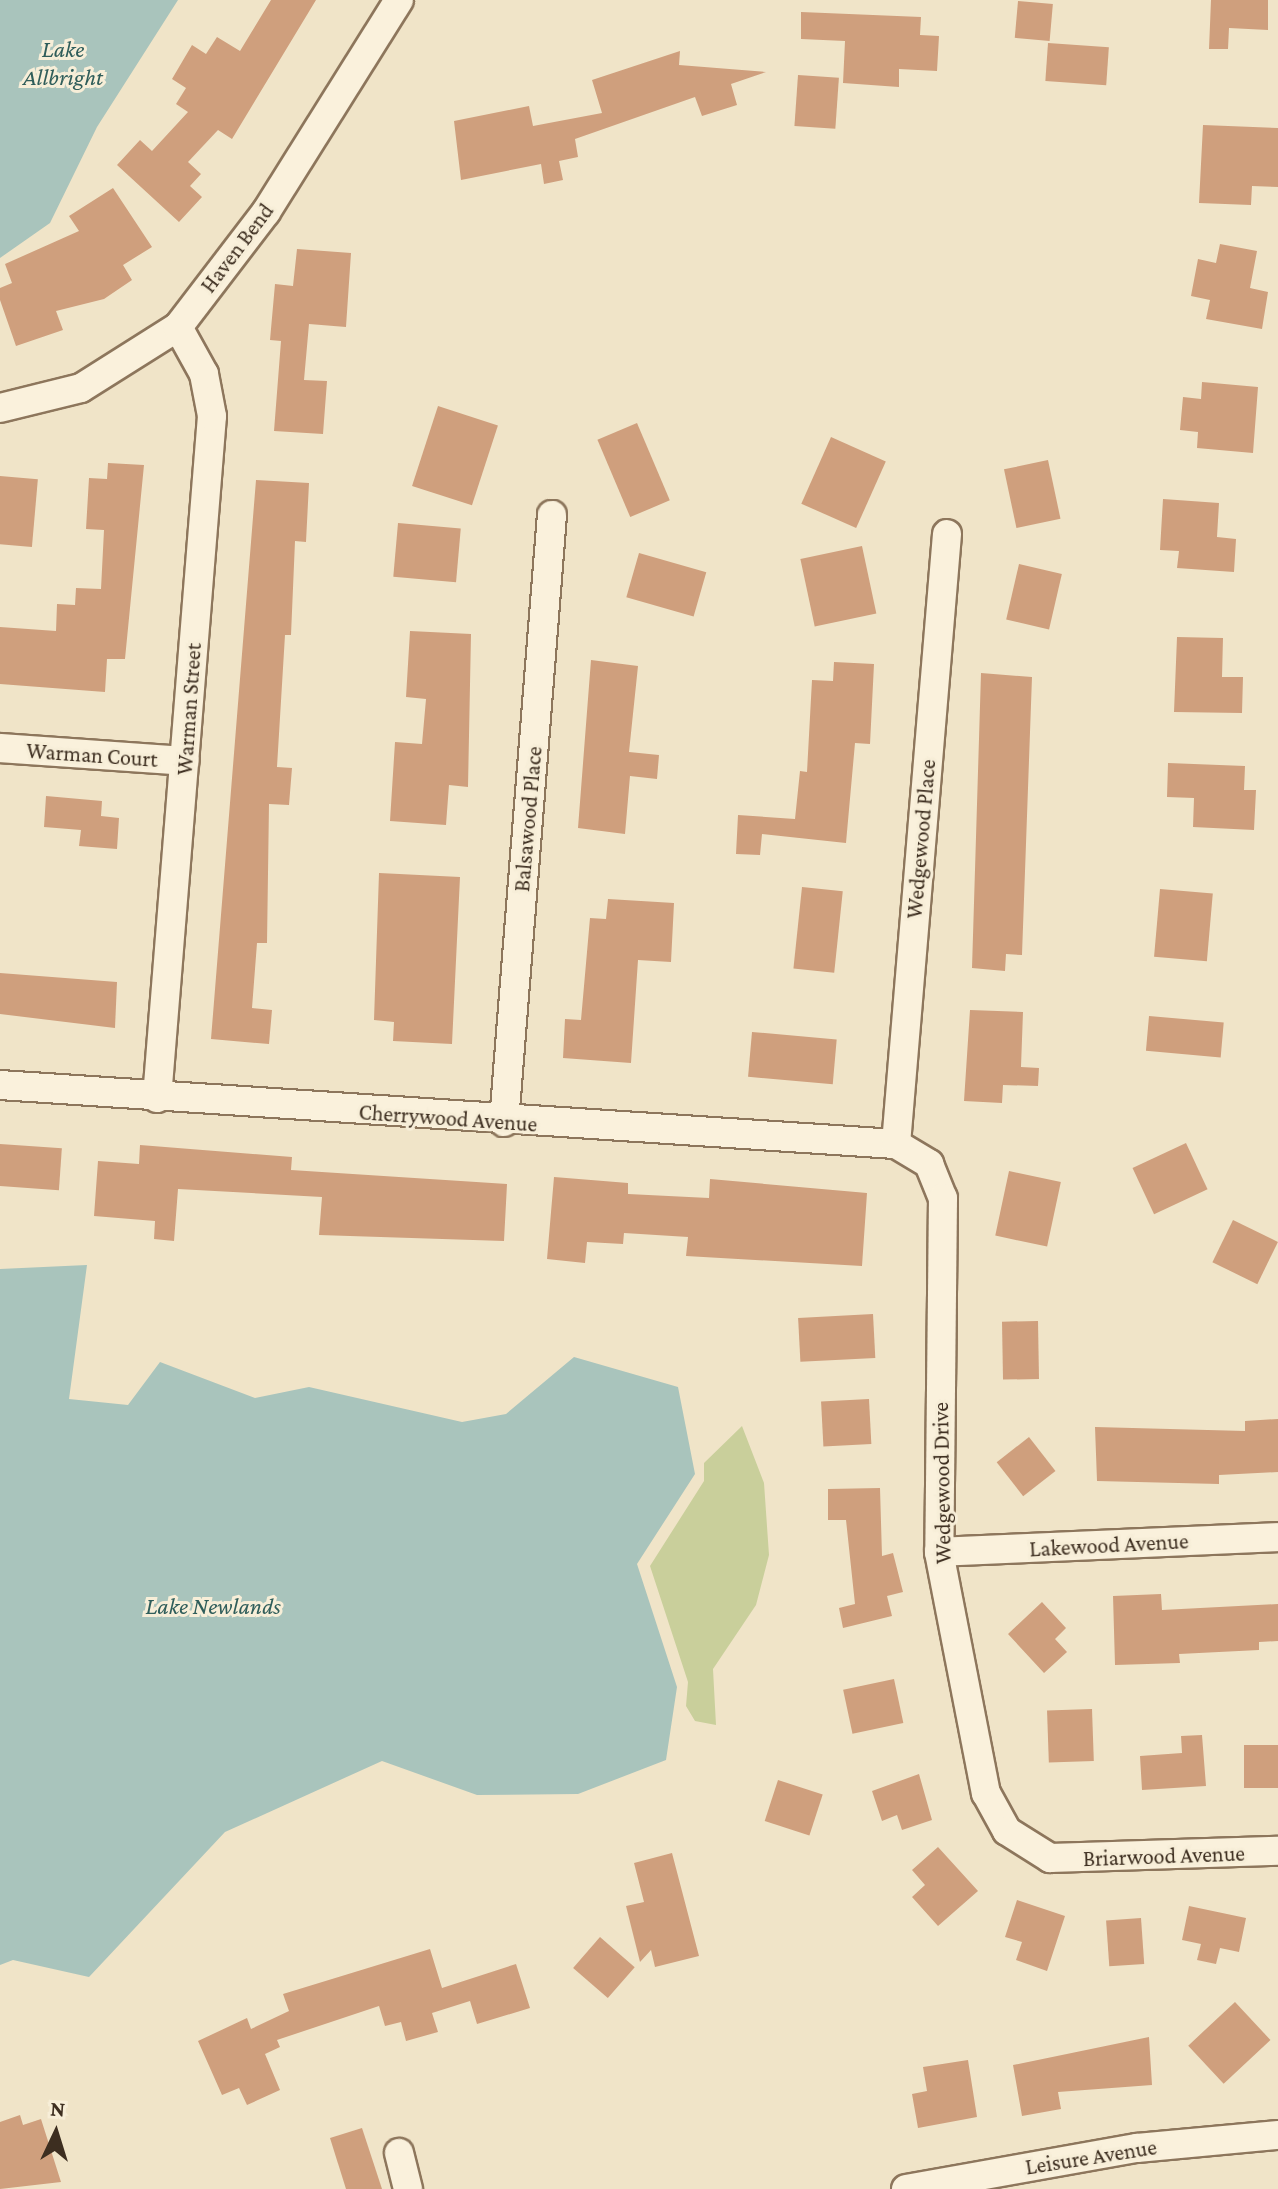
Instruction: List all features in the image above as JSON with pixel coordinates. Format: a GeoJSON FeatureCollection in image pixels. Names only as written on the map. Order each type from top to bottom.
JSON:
{"type":"FeatureCollection","features":[{"type":"Feature","properties":{"kind":"street","name":"Haven Bend"},"geometry":{"type":"LineString","coordinates":[[0,408],[81,388],[178,327],[266,212],[399,0]]}},
{"type":"Feature","properties":{"kind":"street","name":"Warman Street"},"geometry":{"type":"LineString","coordinates":[[157,1098],[212,416],[204,374],[178,327]]}},
{"type":"Feature","properties":{"kind":"street","name":"Balsawood Place"},"geometry":{"type":"LineString","coordinates":[[504,1122],[552,515]]}},
{"type":"Feature","properties":{"kind":"street","name":"Wedgewood Place"},"geometry":{"type":"LineString","coordinates":[[896,1144],[947,534]]}},
{"type":"Feature","properties":{"kind":"street","name":"Warman Court"},"geometry":{"type":"LineString","coordinates":[[0,748],[185,761]]}},
{"type":"Feature","properties":{"kind":"street","name":"Cherrywood Avenue"},"geometry":{"type":"LineString","coordinates":[[0,1085],[504,1122],[896,1144]]}},
{"type":"Feature","properties":{"kind":"street","name":"Wedgewood Drive"},"geometry":{"type":"LineString","coordinates":[[896,1144],[929,1164],[943,1198],[939,1552],[986,1793],[1007,1831],[1050,1858]]}},
{"type":"Feature","properties":{"kind":"street","name":"Lakewood Avenue"},"geometry":{"type":"LineString","coordinates":[[939,1552],[1278,1537]]}},
{"type":"Feature","properties":{"kind":"street","name":"Briarwood Avenue"},"geometry":{"type":"LineString","coordinates":[[1050,1858],[1278,1851]]}},
{"type":"Feature","properties":{"kind":"street","name":"Leisure Avenue"},"geometry":{"type":"LineString","coordinates":[[906,2189],[946,2185],[1137,2148],[1278,2135]]}},
{"type":"Feature","properties":{"kind":"street"},"geometry":{"type":"LineString","coordinates":[[399,2153],[408,2189]]}},
{"type":"Feature","properties":{"kind":"green space"},"geometry":{"type":"Polygon","coordinates":[[[742,1426],[764,1483],[769,1555],[756,1605],[713,1669],[716,1725],[695,1721],[686,1706],[688,1682],[650,1566],[704,1481],[704,1463],[742,1426]]]}},
{"type":"Feature","properties":{"kind":"water","name":"Lake Allbright"},"geometry":{"type":"Polygon","coordinates":[[[0,0],[178,0],[97,127],[50,223],[0,258],[0,0]]]}},
{"type":"Feature","properties":{"kind":"water","name":"Lake Newlands"},"geometry":{"type":"Polygon","coordinates":[[[87,1265],[69,1399],[128,1405],[160,1362],[255,1398],[309,1387],[462,1422],[506,1414],[574,1357],[678,1387],[695,1474],[637,1564],[677,1687],[666,1760],[578,1794],[477,1795],[382,1761],[225,1832],[89,1977],[13,1960],[0,1965],[0,1269],[87,1265]]]}},
{"type":"Feature","properties":{"kind":"building"},"geometry":{"type":"Polygon","coordinates":[[[271,0],[316,0],[232,139],[218,130],[188,162],[201,174],[190,186],[202,197],[179,222],[117,165],[140,140],[152,151],[188,112],[176,104],[186,88],[172,79],[192,45],[206,54],[217,37],[240,51],[271,0]]]}},
{"type":"Feature","properties":{"kind":"building"},"geometry":{"type":"Polygon","coordinates":[[[1211,0],[1268,0],[1268,30],[1229,28],[1228,49],[1209,49],[1211,0]]]}},
{"type":"Feature","properties":{"kind":"building"},"geometry":{"type":"Polygon","coordinates":[[[1018,1],[1053,4],[1050,41],[1015,38],[1018,1]]]}},
{"type":"Feature","properties":{"kind":"building"},"geometry":{"type":"Polygon","coordinates":[[[801,12],[921,17],[920,35],[939,36],[937,71],[899,69],[899,87],[843,83],[845,41],[801,39],[801,12]]]}},
{"type":"Feature","properties":{"kind":"building"},"geometry":{"type":"Polygon","coordinates":[[[1048,43],[1109,47],[1106,85],[1045,81],[1048,43]]]}},
{"type":"Feature","properties":{"kind":"building"},"geometry":{"type":"Polygon","coordinates":[[[680,51],[679,65],[766,72],[731,84],[737,105],[702,116],[695,97],[575,139],[578,157],[559,161],[563,180],[544,184],[541,164],[461,180],[454,121],[529,106],[533,126],[602,113],[592,80],[680,51]]]}},
{"type":"Feature","properties":{"kind":"building"},"geometry":{"type":"Polygon","coordinates":[[[798,75],[839,78],[835,129],[794,126],[798,75]]]}},
{"type":"Feature","properties":{"kind":"building"},"geometry":{"type":"Polygon","coordinates":[[[1203,125],[1278,128],[1278,187],[1252,186],[1251,205],[1199,203],[1203,125]]]}},
{"type":"Feature","properties":{"kind":"building"},"geometry":{"type":"Polygon","coordinates":[[[113,188],[152,247],[123,265],[132,280],[104,299],[56,311],[63,330],[16,346],[0,300],[0,288],[12,283],[5,264],[79,231],[69,216],[113,188]]]}},
{"type":"Feature","properties":{"kind":"building"},"geometry":{"type":"Polygon","coordinates":[[[1220,244],[1257,251],[1250,288],[1268,292],[1262,329],[1206,319],[1210,300],[1191,296],[1198,259],[1216,263],[1220,244]]]}},
{"type":"Feature","properties":{"kind":"building"},"geometry":{"type":"Polygon","coordinates":[[[297,249],[351,253],[346,327],[309,324],[304,380],[327,381],[323,434],[274,431],[281,341],[270,340],[275,284],[293,286],[297,249]]]}},
{"type":"Feature","properties":{"kind":"building"},"geometry":{"type":"Polygon","coordinates":[[[1202,382],[1258,387],[1253,453],[1197,448],[1198,432],[1180,430],[1183,397],[1201,399],[1202,382]]]}},
{"type":"Feature","properties":{"kind":"building"},"geometry":{"type":"Polygon","coordinates":[[[438,406],[498,425],[472,505],[412,486],[438,406]]]}},
{"type":"Feature","properties":{"kind":"building"},"geometry":{"type":"Polygon","coordinates":[[[637,423],[670,500],[630,517],[597,440],[637,423]]]}},
{"type":"Feature","properties":{"kind":"building"},"geometry":{"type":"Polygon","coordinates":[[[831,437],[886,461],[856,528],[801,504],[831,437]]]}},
{"type":"Feature","properties":{"kind":"building"},"geometry":{"type":"Polygon","coordinates":[[[1048,460],[1060,519],[1016,528],[1004,469],[1048,460]]]}},
{"type":"Feature","properties":{"kind":"building"},"geometry":{"type":"Polygon","coordinates":[[[108,463],[144,465],[125,659],[107,659],[105,692],[0,684],[0,627],[56,631],[57,604],[75,605],[76,588],[101,589],[104,530],[86,529],[89,478],[107,479],[108,463]]]}},
{"type":"Feature","properties":{"kind":"building"},"geometry":{"type":"Polygon","coordinates":[[[0,476],[38,479],[32,547],[0,544],[0,476]]]}},
{"type":"Feature","properties":{"kind":"building"},"geometry":{"type":"Polygon","coordinates":[[[256,480],[309,483],[306,542],[295,541],[291,635],[285,635],[277,767],[292,768],[289,805],[269,804],[267,943],[257,943],[252,1008],[272,1010],[269,1044],[211,1039],[256,480]]]}},
{"type":"Feature","properties":{"kind":"building"},"geometry":{"type":"Polygon","coordinates":[[[1163,499],[1219,503],[1217,537],[1236,539],[1234,572],[1177,568],[1179,551],[1160,550],[1163,499]]]}},
{"type":"Feature","properties":{"kind":"building"},"geometry":{"type":"Polygon","coordinates":[[[398,523],[461,528],[456,582],[393,577],[398,523]]]}},
{"type":"Feature","properties":{"kind":"building"},"geometry":{"type":"Polygon","coordinates":[[[862,546],[876,613],[815,627],[800,559],[862,546]]]}},
{"type":"Feature","properties":{"kind":"building"},"geometry":{"type":"Polygon","coordinates":[[[639,553],[706,572],[694,617],[626,597],[639,553]]]}},
{"type":"Feature","properties":{"kind":"building"},"geometry":{"type":"Polygon","coordinates":[[[1019,564],[1062,574],[1049,629],[1006,620],[1019,564]]]}},
{"type":"Feature","properties":{"kind":"building"},"geometry":{"type":"Polygon","coordinates":[[[410,631],[471,634],[468,787],[449,785],[446,825],[390,821],[395,742],[422,744],[426,699],[406,697],[410,631]]]}},
{"type":"Feature","properties":{"kind":"building"},"geometry":{"type":"Polygon","coordinates":[[[1177,637],[1223,638],[1222,677],[1243,677],[1242,713],[1174,712],[1177,637]]]}},
{"type":"Feature","properties":{"kind":"building"},"geometry":{"type":"Polygon","coordinates":[[[591,660],[638,666],[629,752],[659,755],[657,779],[630,776],[625,834],[578,828],[591,660]]]}},
{"type":"Feature","properties":{"kind":"building"},"geometry":{"type":"Polygon","coordinates":[[[834,662],[874,664],[870,744],[855,743],[846,843],[762,834],[760,855],[736,854],[738,815],[795,819],[800,771],[807,772],[812,680],[833,681],[834,662]]]}},
{"type":"Feature","properties":{"kind":"building"},"geometry":{"type":"Polygon","coordinates":[[[981,673],[1032,677],[1022,955],[1006,954],[1005,971],[972,968],[981,673]]]}},
{"type":"Feature","properties":{"kind":"building"},"geometry":{"type":"Polygon","coordinates":[[[1168,763],[1245,766],[1244,790],[1256,790],[1254,830],[1193,827],[1194,798],[1167,797],[1168,763]]]}},
{"type":"Feature","properties":{"kind":"building"},"geometry":{"type":"Polygon","coordinates":[[[46,796],[102,801],[101,816],[119,818],[117,849],[79,846],[81,830],[44,827],[46,796]]]}},
{"type":"Feature","properties":{"kind":"building"},"geometry":{"type":"Polygon","coordinates":[[[379,873],[460,877],[452,1044],[393,1041],[394,1022],[374,1020],[379,873]]]}},
{"type":"Feature","properties":{"kind":"building"},"geometry":{"type":"Polygon","coordinates":[[[802,887],[843,891],[834,973],[793,969],[802,887]]]}},
{"type":"Feature","properties":{"kind":"building"},"geometry":{"type":"Polygon","coordinates":[[[1160,889],[1213,894],[1207,961],[1154,957],[1160,889]]]}},
{"type":"Feature","properties":{"kind":"building"},"geometry":{"type":"Polygon","coordinates":[[[608,899],[674,903],[671,962],[638,960],[631,1063],[563,1058],[565,1019],[581,1020],[590,918],[606,919],[608,899]]]}},
{"type":"Feature","properties":{"kind":"building"},"geometry":{"type":"Polygon","coordinates":[[[0,973],[117,982],[115,1028],[0,1014],[0,973]]]}},
{"type":"Feature","properties":{"kind":"building"},"geometry":{"type":"Polygon","coordinates":[[[970,1010],[1023,1012],[1021,1067],[1039,1068],[1038,1086],[1003,1085],[1002,1103],[964,1101],[970,1010]]]}},
{"type":"Feature","properties":{"kind":"building"},"geometry":{"type":"Polygon","coordinates":[[[1149,1016],[1224,1023],[1221,1057],[1146,1051],[1149,1016]]]}},
{"type":"Feature","properties":{"kind":"building"},"geometry":{"type":"Polygon","coordinates":[[[752,1032],[837,1039],[833,1084],[748,1077],[752,1032]]]}},
{"type":"Feature","properties":{"kind":"building"},"geometry":{"type":"Polygon","coordinates":[[[1186,1143],[1208,1189],[1154,1214],[1133,1168],[1186,1143]]]}},
{"type":"Feature","properties":{"kind":"building"},"geometry":{"type":"Polygon","coordinates":[[[0,1144],[62,1148],[59,1190],[0,1186],[0,1144]]]}},
{"type":"Feature","properties":{"kind":"building"},"geometry":{"type":"Polygon","coordinates":[[[140,1145],[292,1157],[291,1170],[507,1184],[504,1241],[319,1235],[322,1197],[178,1189],[174,1241],[154,1239],[155,1221],[94,1216],[98,1161],[139,1164],[140,1145]]]}},
{"type":"Feature","properties":{"kind":"building"},"geometry":{"type":"Polygon","coordinates":[[[1009,1171],[1061,1182],[1047,1247],[995,1236],[1009,1171]]]}},
{"type":"Feature","properties":{"kind":"building"},"geometry":{"type":"Polygon","coordinates":[[[554,1177],[628,1183],[628,1194],[709,1198],[710,1179],[867,1193],[862,1266],[686,1256],[688,1237],[624,1233],[623,1244],[587,1242],[585,1263],[547,1259],[554,1177]]]}},
{"type":"Feature","properties":{"kind":"building"},"geometry":{"type":"Polygon","coordinates":[[[1233,1220],[1278,1242],[1257,1284],[1212,1262],[1233,1220]]]}},
{"type":"Feature","properties":{"kind":"building"},"geometry":{"type":"Polygon","coordinates":[[[873,1314],[875,1358],[800,1362],[798,1318],[873,1314]]]}},
{"type":"Feature","properties":{"kind":"building"},"geometry":{"type":"Polygon","coordinates":[[[1038,1321],[1039,1379],[1003,1380],[1002,1322],[1038,1321]]]}},
{"type":"Feature","properties":{"kind":"building"},"geometry":{"type":"Polygon","coordinates":[[[869,1399],[871,1444],[823,1446],[821,1402],[869,1399]]]}},
{"type":"Feature","properties":{"kind":"building"},"geometry":{"type":"Polygon","coordinates":[[[1278,1419],[1278,1472],[1219,1475],[1219,1484],[1097,1481],[1095,1427],[1245,1431],[1245,1421],[1278,1419]]]}},
{"type":"Feature","properties":{"kind":"building"},"geometry":{"type":"Polygon","coordinates":[[[1029,1437],[1055,1471],[1023,1496],[997,1462],[1029,1437]]]}},
{"type":"Feature","properties":{"kind":"building"},"geometry":{"type":"Polygon","coordinates":[[[880,1488],[882,1556],[893,1553],[903,1592],[887,1596],[892,1616],[843,1628],[839,1608],[855,1604],[846,1520],[828,1520],[828,1489],[880,1488]]]}},
{"type":"Feature","properties":{"kind":"building"},"geometry":{"type":"Polygon","coordinates":[[[1161,1594],[1162,1610],[1278,1604],[1278,1641],[1259,1642],[1259,1650],[1179,1654],[1180,1663],[1115,1665],[1113,1596],[1161,1594]]]}},
{"type":"Feature","properties":{"kind":"building"},"geometry":{"type":"Polygon","coordinates":[[[1042,1602],[1066,1628],[1055,1639],[1067,1652],[1044,1673],[1008,1634],[1042,1602]]]}},
{"type":"Feature","properties":{"kind":"building"},"geometry":{"type":"Polygon","coordinates":[[[894,1679],[903,1723],[852,1734],[843,1690],[894,1679]]]}},
{"type":"Feature","properties":{"kind":"building"},"geometry":{"type":"Polygon","coordinates":[[[1092,1709],[1094,1761],[1049,1763],[1047,1711],[1092,1709]]]}},
{"type":"Feature","properties":{"kind":"building"},"geometry":{"type":"Polygon","coordinates":[[[1202,1735],[1206,1786],[1142,1790],[1140,1756],[1182,1753],[1181,1736],[1202,1735]]]}},
{"type":"Feature","properties":{"kind":"building"},"geometry":{"type":"Polygon","coordinates":[[[1244,1745],[1278,1745],[1278,1788],[1244,1788],[1244,1745]]]}},
{"type":"Feature","properties":{"kind":"building"},"geometry":{"type":"Polygon","coordinates":[[[919,1774],[932,1820],[902,1830],[897,1815],[882,1821],[872,1791],[919,1774]]]}},
{"type":"Feature","properties":{"kind":"building"},"geometry":{"type":"Polygon","coordinates":[[[778,1780],[823,1795],[809,1835],[765,1821],[778,1780]]]}},
{"type":"Feature","properties":{"kind":"building"},"geometry":{"type":"Polygon","coordinates":[[[938,1847],[978,1891],[938,1926],[912,1897],[925,1885],[912,1870],[938,1847]]]}},
{"type":"Feature","properties":{"kind":"building"},"geometry":{"type":"Polygon","coordinates":[[[672,1853],[699,1956],[655,1967],[651,1950],[640,1962],[626,1906],[644,1902],[634,1863],[672,1853]]]}},
{"type":"Feature","properties":{"kind":"building"},"geometry":{"type":"Polygon","coordinates":[[[1017,1900],[1065,1916],[1047,1971],[1016,1960],[1022,1942],[1005,1937],[1017,1900]]]}},
{"type":"Feature","properties":{"kind":"building"},"geometry":{"type":"Polygon","coordinates":[[[1189,1906],[1246,1918],[1239,1952],[1220,1948],[1216,1964],[1197,1960],[1201,1944],[1182,1940],[1189,1906]]]}},
{"type":"Feature","properties":{"kind":"building"},"geometry":{"type":"Polygon","coordinates":[[[1141,1918],[1144,1964],[1109,1966],[1106,1920],[1141,1918]]]}},
{"type":"Feature","properties":{"kind":"building"},"geometry":{"type":"Polygon","coordinates":[[[600,1937],[635,1967],[608,1998],[573,1968],[600,1937]]]}},
{"type":"Feature","properties":{"kind":"building"},"geometry":{"type":"Polygon","coordinates":[[[430,1949],[442,1988],[516,1964],[530,2008],[477,2024],[470,2001],[432,2013],[438,2032],[406,2041],[401,2022],[385,2026],[379,2006],[277,2040],[280,2047],[265,2054],[280,2090],[247,2105],[239,2088],[222,2095],[198,2041],[247,2018],[251,2029],[289,2011],[283,1994],[430,1949]]]}},
{"type":"Feature","properties":{"kind":"building"},"geometry":{"type":"Polygon","coordinates":[[[1235,2002],[1270,2040],[1224,2084],[1188,2046],[1235,2002]]]}},
{"type":"Feature","properties":{"kind":"building"},"geometry":{"type":"Polygon","coordinates":[[[1149,2037],[1152,2085],[1058,2092],[1061,2109],[1022,2116],[1013,2065],[1149,2037]]]}},
{"type":"Feature","properties":{"kind":"building"},"geometry":{"type":"Polygon","coordinates":[[[968,2060],[977,2117],[918,2128],[912,2094],[927,2091],[923,2067],[968,2060]]]}},
{"type":"Feature","properties":{"kind":"building"},"geometry":{"type":"Polygon","coordinates":[[[20,2115],[23,2125],[41,2119],[61,2182],[0,2189],[0,2122],[20,2115]]]}},
{"type":"Feature","properties":{"kind":"building"},"geometry":{"type":"Polygon","coordinates":[[[362,2128],[382,2189],[346,2189],[330,2138],[362,2128]]]}}]}
